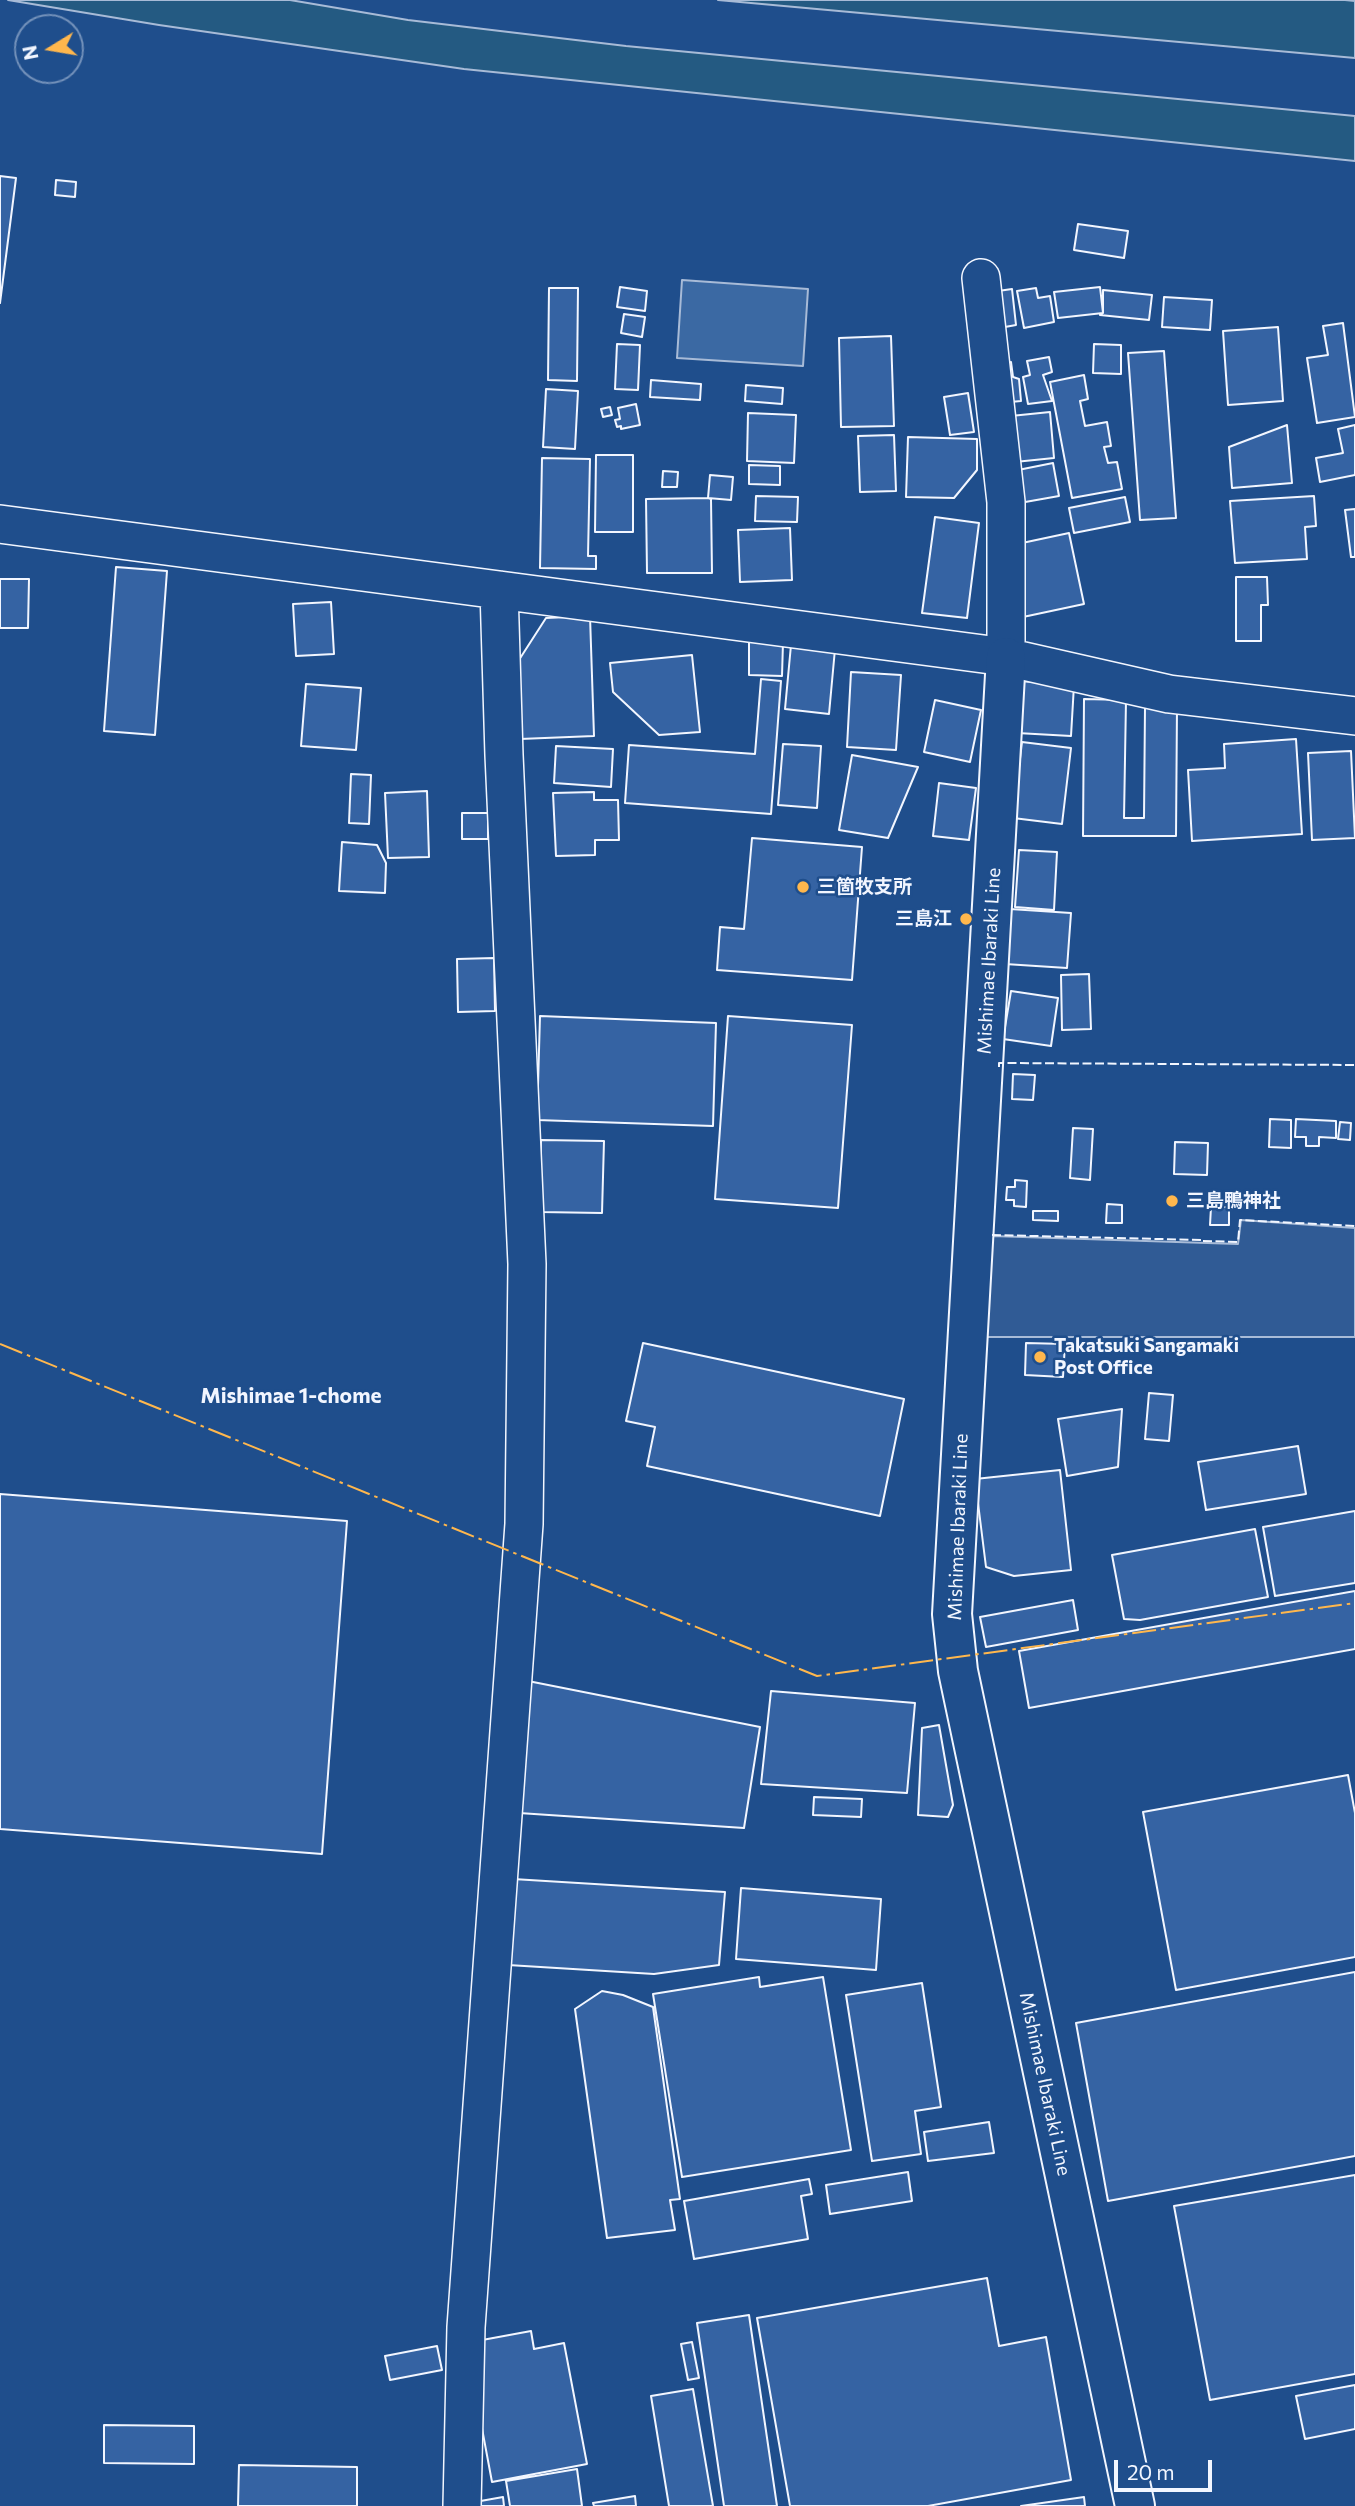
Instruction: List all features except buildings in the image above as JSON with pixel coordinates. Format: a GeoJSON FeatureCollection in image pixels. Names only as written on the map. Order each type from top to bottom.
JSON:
{"type":"FeatureCollection","features":[{"type":"Feature","properties":{"kind":"main road","name":"Mishimae Ibaraki Line"},"geometry":{"type":"LineString","coordinates":[[1006,657],[952,1614],[958,1671],[1135,2506]]}},
{"type":"Feature","properties":{"kind":"street"},"geometry":{"type":"LineString","coordinates":[[981,278],[1006,502],[1006,657]]}},
{"type":"Feature","properties":{"kind":"street"},"geometry":{"type":"LineString","coordinates":[[0,524],[1006,657],[1170,694],[1355,716]]}},
{"type":"Feature","properties":{"kind":"street"},"geometry":{"type":"LineString","coordinates":[[462,2506],[466,2327],[524,1524],[527,1264],[499,590]]}},
{"type":"Feature","properties":{"kind":"shaded area"},"geometry":{"type":"Polygon","coordinates":[[[8,0],[290,0],[408,20],[626,46],[1355,116],[1355,161],[464,69],[159,25],[8,0]]]}},
{"type":"Feature","properties":{"kind":"shaded area"},"geometry":{"type":"Polygon","coordinates":[[[718,0],[1345,0],[1355,1],[1355,58],[718,0]]]}},
{"type":"Feature","properties":{"kind":"shaded area"},"geometry":{"type":"Polygon","coordinates":[[[682,280],[808,289],[803,366],[677,358],[682,280]]]}},
{"type":"Feature","properties":{"kind":"shaded area"},"geometry":{"type":"Polygon","coordinates":[[[1241,1220],[1355,1228],[1355,1337],[985,1337],[992,1236],[1238,1244],[1241,1220]]]}},
{"type":"Feature","properties":{"kind":"fence"},"geometry":{"type":"LineString","coordinates":[[999,1067],[999,1063],[1355,1065]]}},
{"type":"Feature","properties":{"kind":"fence"},"geometry":{"type":"LineString","coordinates":[[1203,1241],[1238,1242],[1240,1220],[1355,1226]]}},
{"type":"Feature","properties":{"kind":"fence"},"geometry":{"type":"LineString","coordinates":[[992,1235],[1201,1240]]}},
{"type":"Feature","properties":{"kind":"power"},"geometry":{"type":"LineString","coordinates":[[0,1344],[817,1676],[1355,1603]]}},
{"type":"Feature","properties":{"kind":"place","name":"三箇牧支所"},"geometry":{"type":"Point","coordinates":[803,887]}},
{"type":"Feature","properties":{"kind":"place","name":"三島江"},"geometry":{"type":"Point","coordinates":[966,919]}},
{"type":"Feature","properties":{"kind":"place","name":"三島鴨神社"},"geometry":{"type":"Point","coordinates":[1172,1201]}},
{"type":"Feature","properties":{"kind":"place","name":"Takatsuki Sangamaki Post Office"},"geometry":{"type":"Point","coordinates":[1040,1357]}},
{"type":"Feature","properties":{"kind":"district","name":"Mishimae 1-chome"},"geometry":{"type":"Point","coordinates":[291,1396]}}]}
